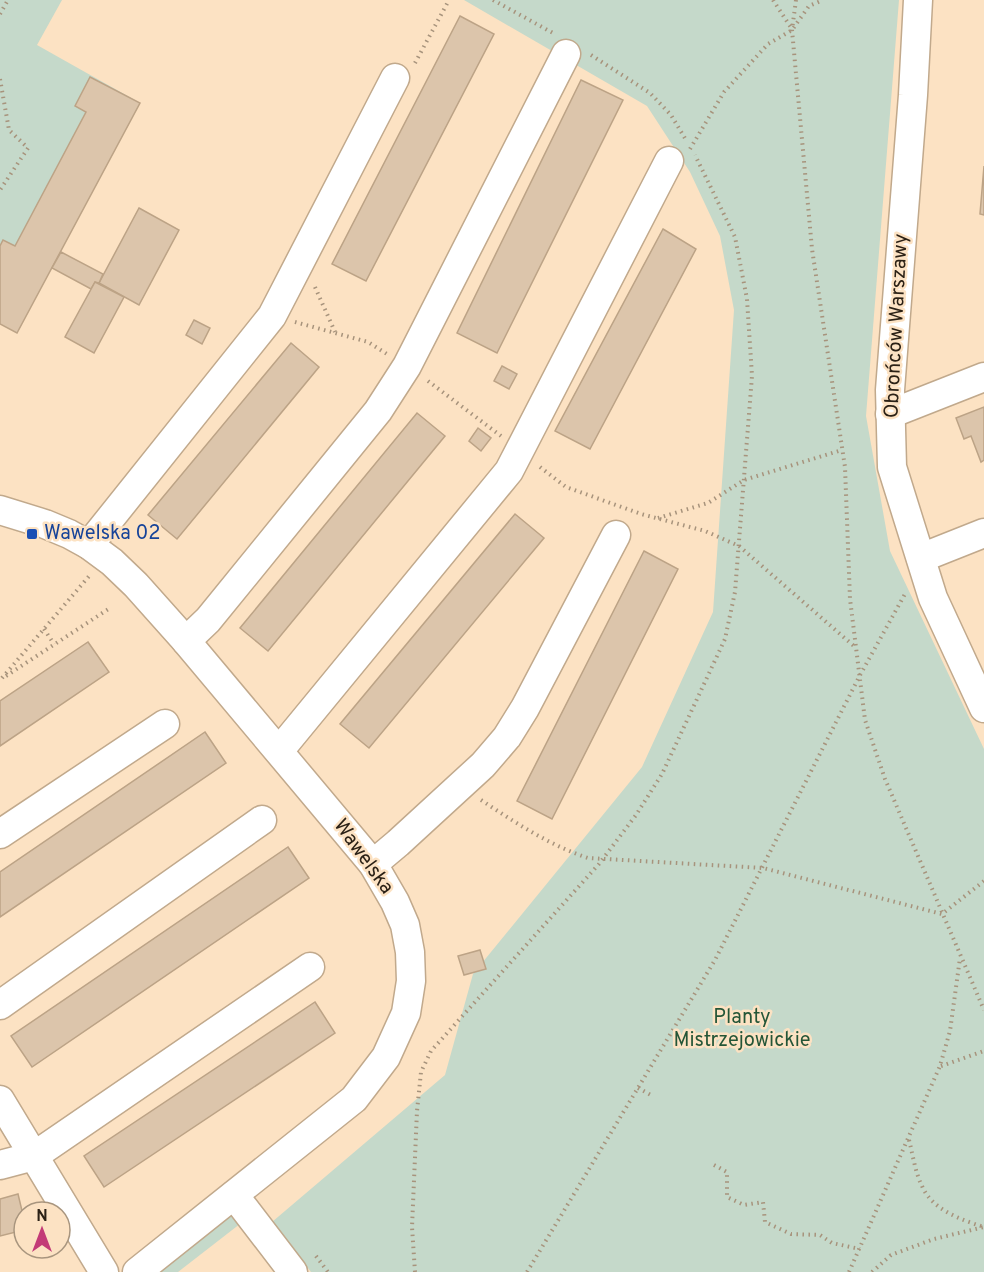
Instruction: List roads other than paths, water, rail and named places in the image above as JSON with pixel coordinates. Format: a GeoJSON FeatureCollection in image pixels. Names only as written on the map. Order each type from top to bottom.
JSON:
{"type":"FeatureCollection","features":[{"type":"Feature","properties":{"kind":"street","name":"Obrońców Warszawy"},"geometry":{"type":"LineString","coordinates":[[918,0],[913,95],[890,390],[892,467],[933,598],[982,701]]}},
{"type":"Feature","properties":{"kind":"street"},"geometry":{"type":"LineString","coordinates":[[186,641],[208,620],[378,411],[407,366],[571,48]]}},
{"type":"Feature","properties":{"kind":"street"},"geometry":{"type":"LineString","coordinates":[[91,558],[272,315],[286,292],[395,78]]}},
{"type":"Feature","properties":{"kind":"street"},"geometry":{"type":"LineString","coordinates":[[279,751],[496,489],[520,452],[680,155]]}},
{"type":"Feature","properties":{"kind":"street"},"geometry":{"type":"LineString","coordinates":[[890,414],[984,377]]}},
{"type":"Feature","properties":{"kind":"street","name":"Wawelska"},"geometry":{"type":"LineString","coordinates":[[0,510],[45,524],[91,558],[112,562],[136,585],[374,864],[399,909],[405,925],[410,952],[411,981],[406,1013],[398,1035],[386,1057],[354,1099],[137,1272]]}},
{"type":"Feature","properties":{"kind":"street"},"geometry":{"type":"LineString","coordinates":[[921,558],[984,533]]}},
{"type":"Feature","properties":{"kind":"street"},"geometry":{"type":"LineString","coordinates":[[374,864],[483,765],[507,737],[525,708],[616,535]]}},
{"type":"Feature","properties":{"kind":"street"},"geometry":{"type":"LineString","coordinates":[[0,834],[165,724]]}},
{"type":"Feature","properties":{"kind":"street"},"geometry":{"type":"LineString","coordinates":[[0,1005],[262,820]]}},
{"type":"Feature","properties":{"kind":"street"},"geometry":{"type":"LineString","coordinates":[[0,1165],[34,1156],[310,967]]}},
{"type":"Feature","properties":{"kind":"street"},"geometry":{"type":"LineString","coordinates":[[0,1100],[104,1272]]}},
{"type":"Feature","properties":{"kind":"street"},"geometry":{"type":"LineString","coordinates":[[234,1195],[293,1272]]}},
{"type":"Feature","properties":{"kind":"place","name":"Wawelska 02"},"geometry":{"type":"Point","coordinates":[32,534]}},
{"type":"Feature","properties":{"kind":"park label","name":"Planty Mistrzejowickie"},"geometry":{"type":"Point","coordinates":[742,1030]}}]}
